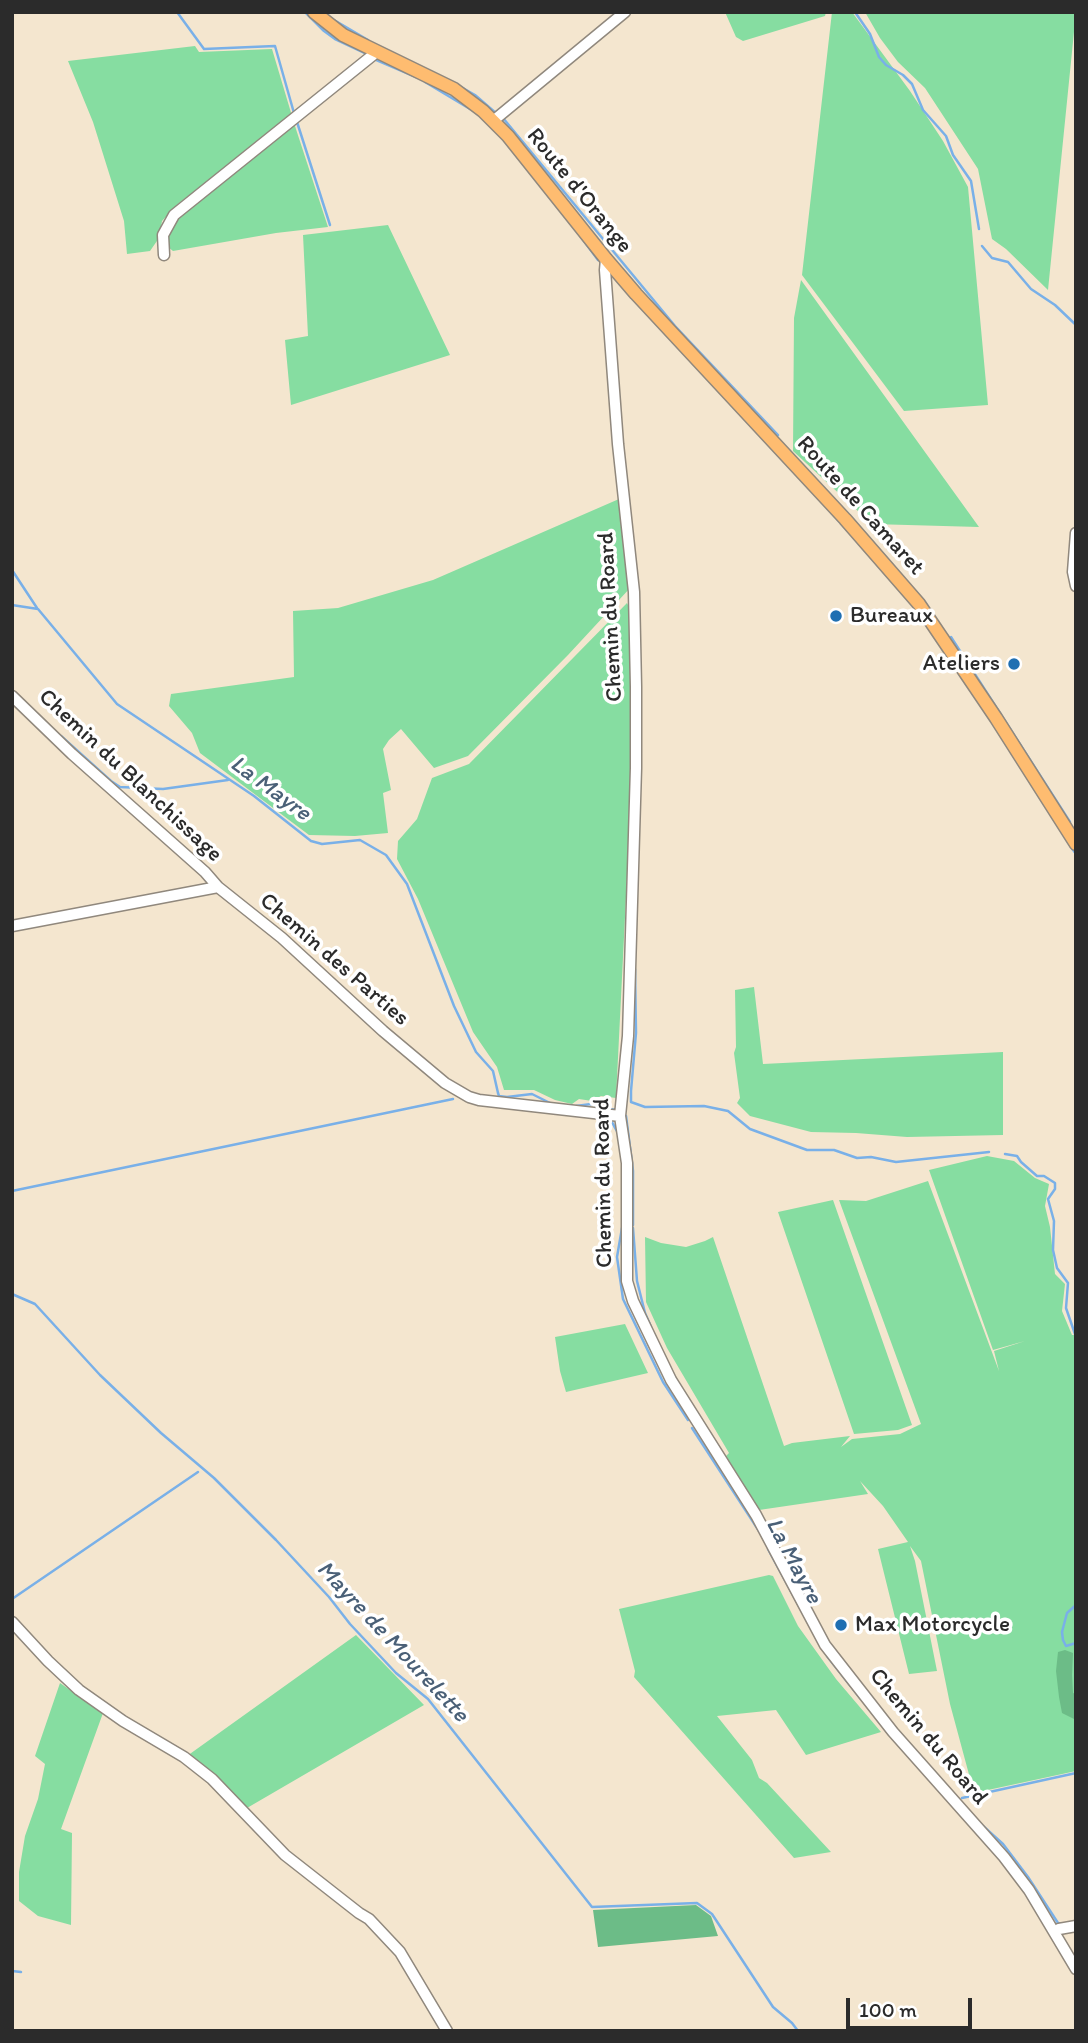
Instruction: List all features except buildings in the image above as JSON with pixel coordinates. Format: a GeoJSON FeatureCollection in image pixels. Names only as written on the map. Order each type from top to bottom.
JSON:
{"type":"FeatureCollection","features":[{"type":"Feature","properties":{"kind":"main road","name":"Route d'Orange"},"geometry":{"type":"LineString","coordinates":[[314,12],[334,29],[454,89],[470,99],[494,121],[606,259],[774,442]]}},
{"type":"Feature","properties":{"kind":"main road","name":"Route de Camaret"},"geometry":{"type":"LineString","coordinates":[[774,442],[919,604],[1074,835]]}},
{"type":"Feature","properties":{"kind":"street"},"geometry":{"type":"LineString","coordinates":[[494,121],[625,12]]}},
{"type":"Feature","properties":{"kind":"street"},"geometry":{"type":"LineString","coordinates":[[164,255],[163,235],[174,215],[373,55],[374,51]]}},
{"type":"Feature","properties":{"kind":"street","name":"Chemin du Roard"},"geometry":{"type":"LineString","coordinates":[[606,259],[618,444],[634,592],[636,687],[628,1036],[620,1116],[627,1163],[627,1281],[633,1301],[671,1380],[756,1515],[825,1645],[893,1732],[1004,1857],[1029,1890],[1076,1969]]}},
{"type":"Feature","properties":{"kind":"street"},"geometry":{"type":"LineString","coordinates":[[1076,533],[1073,572],[1076,586]]}},
{"type":"Feature","properties":{"kind":"street","name":"Chemin du Blanchissage"},"geometry":{"type":"LineString","coordinates":[[12,696],[72,754],[205,872],[218,887]]}},
{"type":"Feature","properties":{"kind":"street"},"geometry":{"type":"LineString","coordinates":[[12,926],[218,887]]}},
{"type":"Feature","properties":{"kind":"street","name":"Chemin des Parties"},"geometry":{"type":"LineString","coordinates":[[218,887],[282,939],[383,1031],[456,1090],[479,1100],[620,1116]]}},
{"type":"Feature","properties":{"kind":"street"},"geometry":{"type":"LineString","coordinates":[[12,1622],[79,1690],[123,1721],[184,1757],[212,1779],[285,1855],[369,1919],[400,1952],[447,2031]]}},
{"type":"Feature","properties":{"kind":"street"},"geometry":{"type":"LineString","coordinates":[[1055,1932],[1076,1926]]}},
{"type":"Feature","properties":{"kind":"green space"},"geometry":{"type":"Polygon","coordinates":[[[725,12],[826,12],[825,16],[743,41],[736,37],[725,12]]]}},
{"type":"Feature","properties":{"kind":"green space"},"geometry":{"type":"Polygon","coordinates":[[[832,12],[852,12],[910,91],[943,141],[968,187],[988,405],[904,411],[802,275],[832,12]]]}},
{"type":"Feature","properties":{"kind":"green space"},"geometry":{"type":"Polygon","coordinates":[[[865,12],[1076,12],[1048,290],[992,239],[978,169],[925,88],[898,62],[865,12]]]}},
{"type":"Feature","properties":{"kind":"green space"},"geometry":{"type":"Polygon","coordinates":[[[195,46],[199,52],[272,49],[292,116],[179,203],[162,221],[159,238],[150,251],[127,254],[124,221],[93,122],[68,61],[195,46]]]}},
{"type":"Feature","properties":{"kind":"green space"},"geometry":{"type":"Polygon","coordinates":[[[294,123],[328,227],[173,251],[168,247],[167,239],[181,214],[294,123]]]}},
{"type":"Feature","properties":{"kind":"green space"},"geometry":{"type":"Polygon","coordinates":[[[388,225],[450,355],[291,405],[285,340],[308,336],[303,235],[388,225]]]}},
{"type":"Feature","properties":{"kind":"green space"},"geometry":{"type":"Polygon","coordinates":[[[801,280],[979,527],[872,524],[793,451],[794,318],[801,280]]]}},
{"type":"Feature","properties":{"kind":"green space"},"geometry":{"type":"Polygon","coordinates":[[[619,499],[631,587],[468,756],[434,768],[401,729],[389,740],[383,749],[391,790],[383,793],[388,833],[355,836],[309,835],[200,753],[192,733],[169,706],[171,694],[294,677],[293,611],[338,608],[433,580],[619,499]]]}},
{"type":"Feature","properties":{"kind":"green space"},"geometry":{"type":"Polygon","coordinates":[[[627,603],[632,613],[633,756],[616,1098],[601,1096],[592,1101],[579,1099],[572,1104],[555,1100],[534,1090],[504,1090],[497,1067],[473,1032],[418,899],[397,859],[398,841],[417,819],[432,778],[469,764],[627,603]]]}},
{"type":"Feature","properties":{"kind":"green space"},"geometry":{"type":"Polygon","coordinates":[[[754,987],[763,1064],[1003,1052],[1003,1135],[907,1137],[811,1132],[750,1116],[737,1103],[740,1098],[734,1053],[735,990],[754,987]]]}},
{"type":"Feature","properties":{"kind":"green space"},"geometry":{"type":"Polygon","coordinates":[[[987,1156],[1014,1161],[1035,1178],[1049,1184],[1045,1206],[1055,1274],[1065,1284],[1062,1311],[1072,1335],[1076,1335],[1076,1771],[974,1793],[950,1704],[921,1561],[910,1546],[937,1671],[909,1674],[878,1549],[908,1542],[883,1506],[860,1481],[868,1494],[759,1510],[667,1348],[646,1302],[645,1237],[686,1247],[713,1237],[784,1446],[850,1436],[841,1447],[852,1439],[900,1434],[921,1424],[839,1200],[866,1201],[928,1181],[999,1371],[994,1351],[1025,1341],[993,1350],[929,1170],[987,1156]]]}},
{"type":"Feature","properties":{"kind":"green space"},"geometry":{"type":"Polygon","coordinates":[[[833,1200],[912,1425],[898,1430],[854,1434],[778,1212],[833,1200]]]}},
{"type":"Feature","properties":{"kind":"green space"},"geometry":{"type":"Polygon","coordinates":[[[625,1324],[648,1373],[566,1392],[555,1337],[625,1324]]]}},
{"type":"Feature","properties":{"kind":"green space"},"geometry":{"type":"Polygon","coordinates":[[[773,1576],[798,1626],[836,1679],[881,1732],[806,1755],[776,1710],[717,1716],[752,1760],[759,1778],[767,1783],[831,1852],[794,1858],[634,1677],[635,1671],[619,1609],[773,1576]]]}},
{"type":"Feature","properties":{"kind":"green space"},"geometry":{"type":"Polygon","coordinates":[[[356,1635],[424,1705],[247,1808],[187,1756],[356,1635]]]}},
{"type":"Feature","properties":{"kind":"green space"},"geometry":{"type":"Polygon","coordinates":[[[1065,1650],[1073,1653],[1076,1720],[1062,1713],[1059,1697],[1056,1671],[1058,1652],[1065,1650]]]}},
{"type":"Feature","properties":{"kind":"green space"},"geometry":{"type":"Polygon","coordinates":[[[60,1683],[103,1713],[61,1829],[72,1833],[71,1925],[38,1916],[19,1901],[19,1872],[25,1836],[38,1799],[45,1764],[35,1756],[60,1683]]]}},
{"type":"Feature","properties":{"kind":"green space"},"geometry":{"type":"Polygon","coordinates":[[[696,1905],[711,1916],[718,1936],[598,1947],[593,1910],[696,1905]]]}},
{"type":"Feature","properties":{"kind":"waterway"},"geometry":{"type":"LineString","coordinates":[[177,12],[204,49],[275,46],[294,113]]}},
{"type":"Feature","properties":{"kind":"waterway"},"geometry":{"type":"LineString","coordinates":[[305,12],[335,39],[367,54]]}},
{"type":"Feature","properties":{"kind":"waterway"},"geometry":{"type":"LineString","coordinates":[[855,12],[870,34],[879,57],[912,84],[923,110],[946,136],[953,155],[971,181],[979,229]]}},
{"type":"Feature","properties":{"kind":"waterway"},"geometry":{"type":"LineString","coordinates":[[334,20],[368,40]]}},
{"type":"Feature","properties":{"kind":"waterway"},"geometry":{"type":"LineString","coordinates":[[374,59],[416,77]]}},
{"type":"Feature","properties":{"kind":"waterway"},"geometry":{"type":"LineString","coordinates":[[425,82],[470,109]]}},
{"type":"Feature","properties":{"kind":"waterway"},"geometry":{"type":"LineString","coordinates":[[461,87],[497,114]]}},
{"type":"Feature","properties":{"kind":"waterway"},"geometry":{"type":"LineString","coordinates":[[503,118],[675,326],[778,435]]}},
{"type":"Feature","properties":{"kind":"waterway"},"geometry":{"type":"LineString","coordinates":[[297,122],[330,225]]}},
{"type":"Feature","properties":{"kind":"waterway"},"geometry":{"type":"LineString","coordinates":[[581,237],[598,260]]}},
{"type":"Feature","properties":{"kind":"waterway"},"geometry":{"type":"LineString","coordinates":[[982,246],[992,258],[1008,262],[1031,289],[1055,305],[1076,325]]}},
{"type":"Feature","properties":{"kind":"waterway"},"geometry":{"type":"LineString","coordinates":[[837,519],[847,530]]}},
{"type":"Feature","properties":{"kind":"waterway"},"geometry":{"type":"LineString","coordinates":[[12,570],[37,608]]}},
{"type":"Feature","properties":{"kind":"waterway","name":"La Mayre"},"geometry":{"type":"LineString","coordinates":[[12,605],[38,609],[117,704],[254,796],[311,841],[322,844],[360,840],[386,855],[407,884],[454,1006],[476,1052],[493,1071],[499,1096],[532,1094],[552,1104]]}},
{"type":"Feature","properties":{"kind":"waterway"},"geometry":{"type":"LineString","coordinates":[[951,637],[1070,822]]}},
{"type":"Feature","properties":{"kind":"waterway"},"geometry":{"type":"LineString","coordinates":[[61,736],[120,787],[163,789],[228,780]]}},
{"type":"Feature","properties":{"kind":"waterway"},"geometry":{"type":"LineString","coordinates":[[1071,847],[1076,854]]}},
{"type":"Feature","properties":{"kind":"waterway"},"geometry":{"type":"LineString","coordinates":[[635,969],[636,1033],[631,1102],[645,1107],[704,1106],[728,1111],[750,1129],[807,1150],[834,1150],[857,1158],[871,1157],[896,1162],[989,1152]]}},
{"type":"Feature","properties":{"kind":"waterway"},"geometry":{"type":"LineString","coordinates":[[12,1191],[453,1099]]}},
{"type":"Feature","properties":{"kind":"waterway","name":"La Mayre"},"geometry":{"type":"LineString","coordinates":[[576,1106],[591,1104],[617,1110]]}},
{"type":"Feature","properties":{"kind":"waterway","name":"La Mayre"},"geometry":{"type":"LineString","coordinates":[[626,1116],[633,1171],[633,1225]]}},
{"type":"Feature","properties":{"kind":"waterway"},"geometry":{"type":"LineString","coordinates":[[610,1119],[617,1131]]}},
{"type":"Feature","properties":{"kind":"waterway"},"geometry":{"type":"LineString","coordinates":[[1005,1154],[1017,1156],[1037,1176],[1044,1176],[1055,1183],[1055,1189],[1048,1199],[1054,1221],[1053,1250],[1057,1268],[1068,1283],[1066,1308],[1076,1337]]}},
{"type":"Feature","properties":{"kind":"waterway"},"geometry":{"type":"LineString","coordinates":[[622,1228],[617,1257],[623,1299],[663,1382],[688,1420]]}},
{"type":"Feature","properties":{"kind":"waterway","name":"La Mayre"},"geometry":{"type":"LineString","coordinates":[[633,1228],[637,1281],[651,1327]]}},
{"type":"Feature","properties":{"kind":"waterway","name":"Mayre de Mourelette"},"geometry":{"type":"LineString","coordinates":[[12,1294],[35,1304],[100,1375],[161,1433],[214,1478],[276,1540],[396,1673],[428,1699],[592,1907],[697,1903],[712,1914],[773,2007],[798,2031]]}},
{"type":"Feature","properties":{"kind":"waterway","name":"La Mayre"},"geometry":{"type":"LineString","coordinates":[[692,1428],[759,1531]]}},
{"type":"Feature","properties":{"kind":"waterway"},"geometry":{"type":"LineString","coordinates":[[12,1599],[198,1472]]}},
{"type":"Feature","properties":{"kind":"waterway","name":"La Mayre"},"geometry":{"type":"LineString","coordinates":[[768,1549],[820,1645]]}},
{"type":"Feature","properties":{"kind":"waterway"},"geometry":{"type":"LineString","coordinates":[[1076,1605],[1067,1613],[1062,1632],[1066,1646],[1076,1643]]}},
{"type":"Feature","properties":{"kind":"waterway","name":"La Mayre"},"geometry":{"type":"LineString","coordinates":[[827,1656],[860,1698]]}},
{"type":"Feature","properties":{"kind":"waterway"},"geometry":{"type":"LineString","coordinates":[[962,1798],[1076,1773]]}},
{"type":"Feature","properties":{"kind":"waterway","name":"La Mayre"},"geometry":{"type":"LineString","coordinates":[[983,1826],[1003,1844],[1058,1923],[1064,1924]]}},
{"type":"Feature","properties":{"kind":"waterway"},"geometry":{"type":"LineString","coordinates":[[12,1971],[21,1972]]}},
{"type":"Feature","properties":{"kind":"place","name":"Bureaux"},"geometry":{"type":"Point","coordinates":[836,616]}},
{"type":"Feature","properties":{"kind":"place","name":"Ateliers"},"geometry":{"type":"Point","coordinates":[1014,664]}},
{"type":"Feature","properties":{"kind":"place","name":"Max Motorcycle"},"geometry":{"type":"Point","coordinates":[841,1625]}}]}
